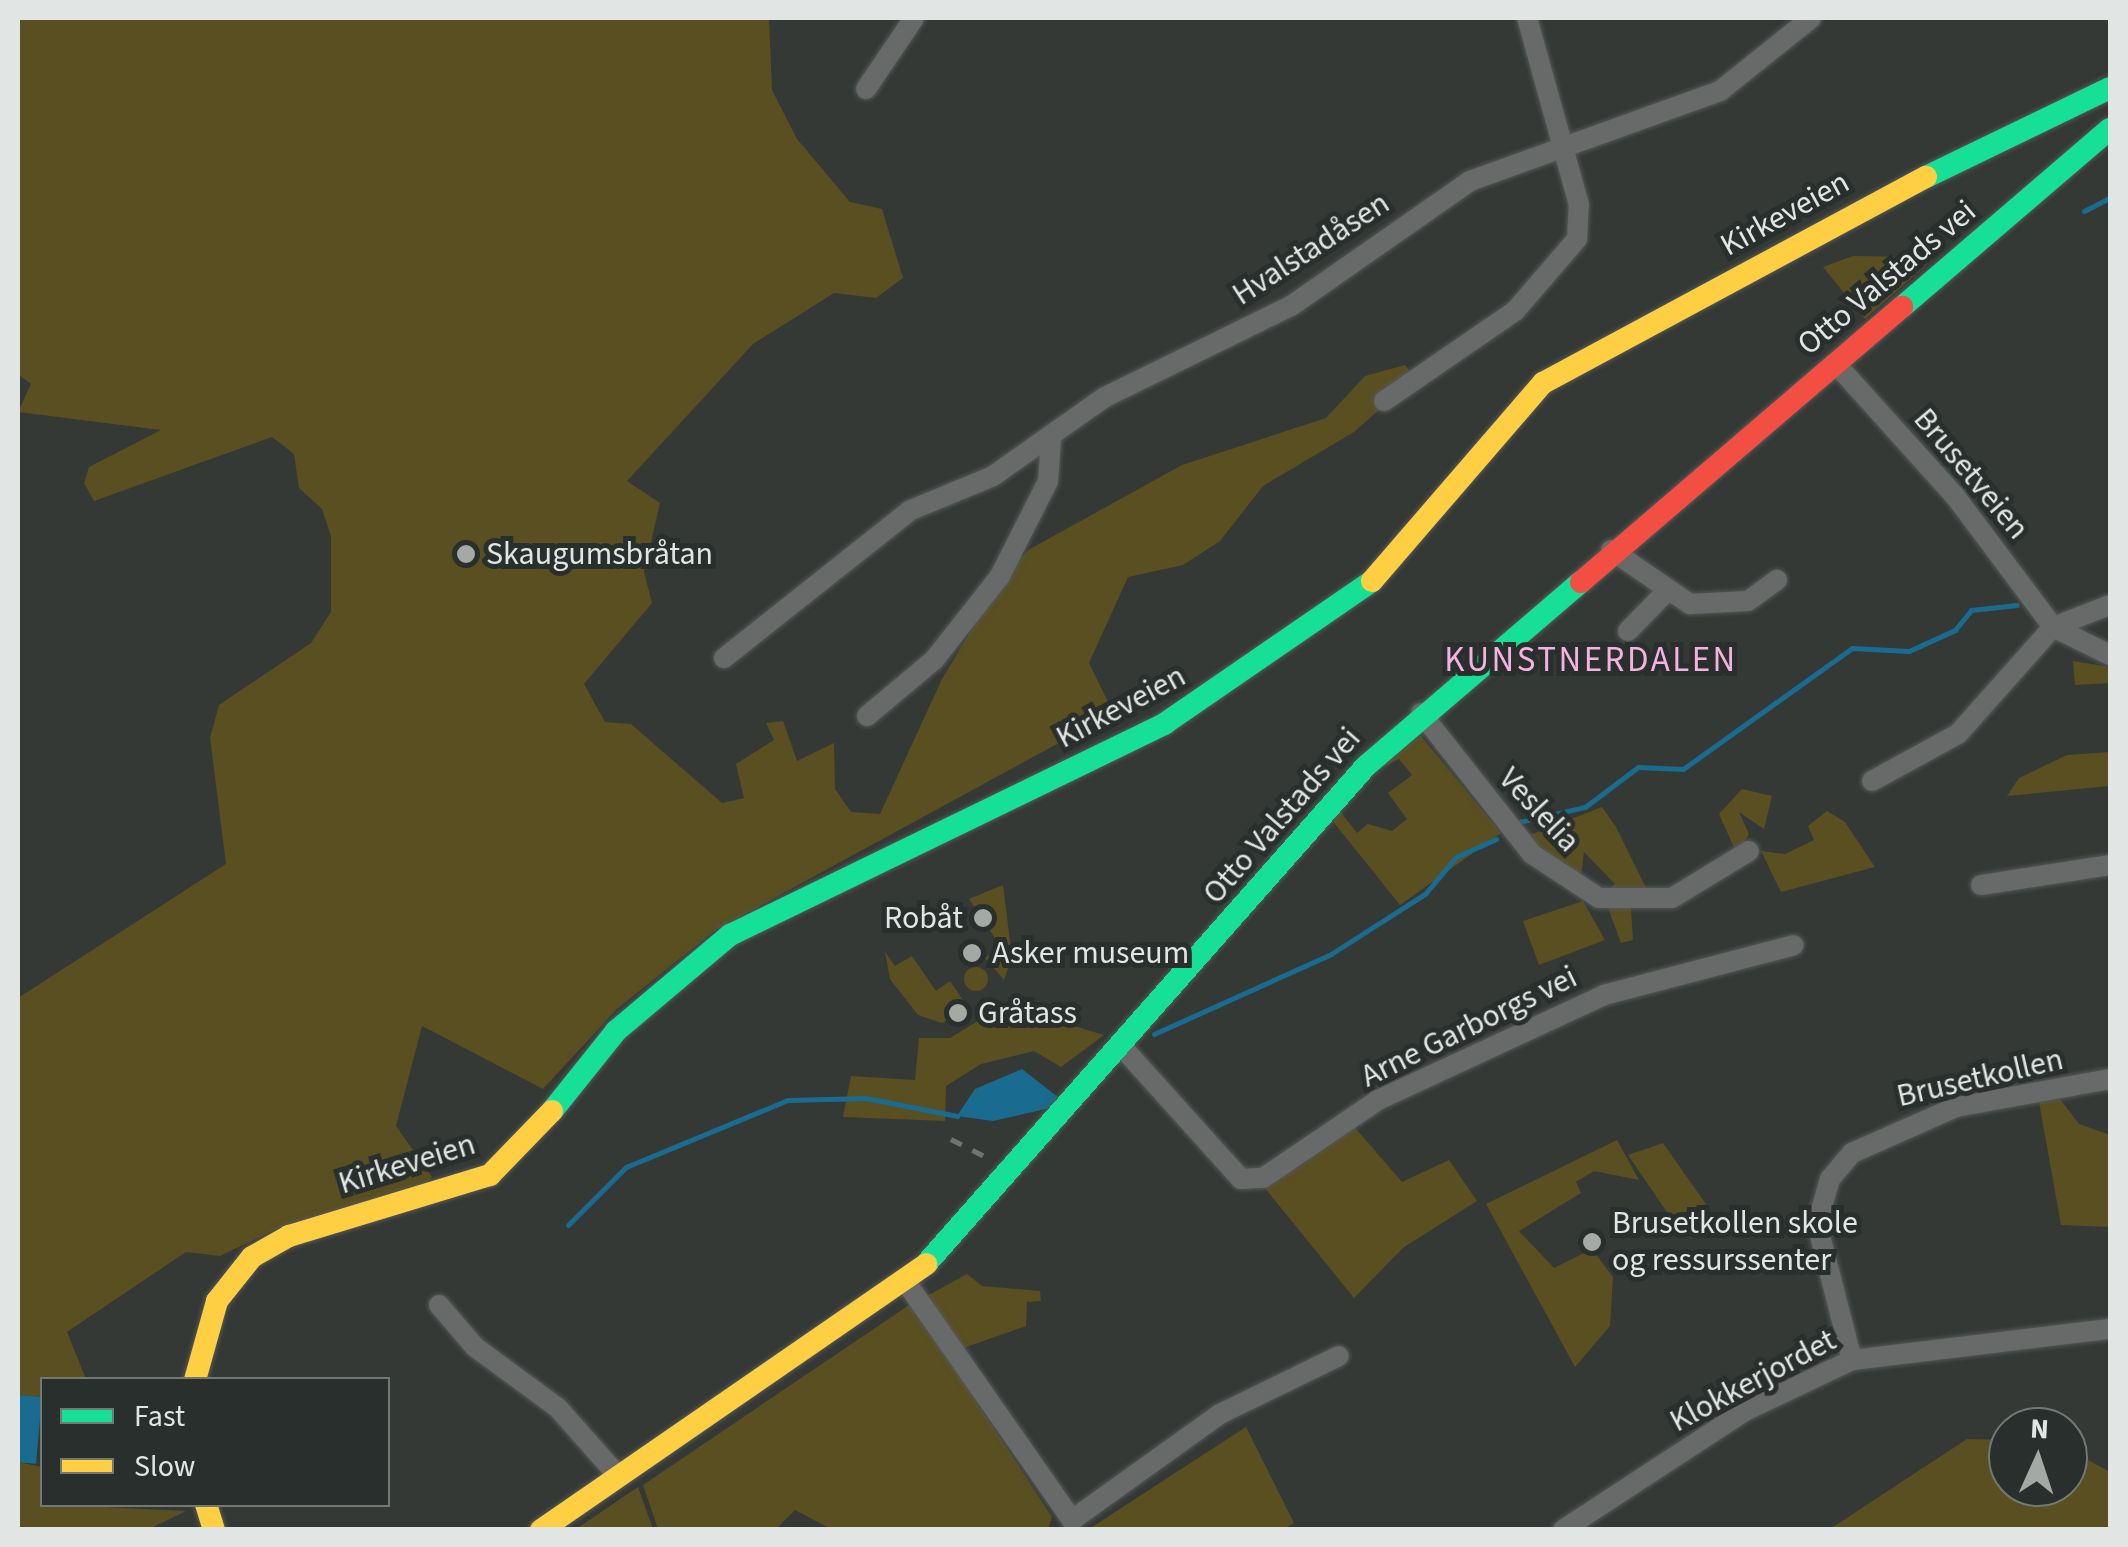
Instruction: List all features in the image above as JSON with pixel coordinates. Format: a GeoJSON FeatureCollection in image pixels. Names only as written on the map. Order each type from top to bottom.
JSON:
{"type":"FeatureCollection","features":[{"type":"Feature","properties":{"kind":"main road","name":"Kirkeveien"},"geometry":{"type":"LineString","coordinates":[[197,1377],[212,1311],[252,1257],[289,1236],[490,1174],[525,1146],[616,1031],[730,935],[1164,724],[1250,672],[1390,567],[1543,383],[1811,232],[2110,88]]}},
{"type":"Feature","properties":{"kind":"main road","name":"Otto Valstads vei"},"geometry":{"type":"LineString","coordinates":[[542,1530],[908,1284],[1421,713],[1610,550],[1837,365],[2110,130]]}},
{"type":"Feature","properties":{"kind":"street"},"geometry":{"type":"LineString","coordinates":[[866,90],[914,18]]}},
{"type":"Feature","properties":{"kind":"street"},"geometry":{"type":"LineString","coordinates":[[1384,401],[1455,360],[1564,264],[1581,222],[1556,147],[1527,18]]}},
{"type":"Feature","properties":{"kind":"street","name":"Hvalstadåsen"},"geometry":{"type":"LineString","coordinates":[[724,658],[864,541],[1051,440],[1133,381],[1291,306],[1470,181],[1556,147],[1720,92],[1811,18]]}},
{"type":"Feature","properties":{"kind":"street","name":"Brusetveien"},"geometry":{"type":"LineString","coordinates":[[1837,365],[1955,496],[2053,627],[2110,655]]}},
{"type":"Feature","properties":{"kind":"street"},"geometry":{"type":"LineString","coordinates":[[867,716],[934,660],[1000,576],[1048,480],[1051,440]]}},
{"type":"Feature","properties":{"kind":"street"},"geometry":{"type":"LineString","coordinates":[[1610,550],[1664,594],[1721,606],[1777,580]]}},
{"type":"Feature","properties":{"kind":"street"},"geometry":{"type":"LineString","coordinates":[[1628,631],[1664,594]]}},
{"type":"Feature","properties":{"kind":"street"},"geometry":{"type":"LineString","coordinates":[[1872,781],[1958,734],[2053,627],[2110,604]]}},
{"type":"Feature","properties":{"kind":"street","name":"Veslelia"},"geometry":{"type":"LineString","coordinates":[[1421,713],[1532,854],[1599,898],[1672,898],[1748,851]]}},
{"type":"Feature","properties":{"kind":"street"},"geometry":{"type":"LineString","coordinates":[[1981,885],[2110,864]]}},
{"type":"Feature","properties":{"kind":"street","name":"Arne Garborgs vei"},"geometry":{"type":"LineString","coordinates":[[1124,1048],[1241,1178],[1263,1178],[1378,1100],[1604,995],[1794,945]]}},
{"type":"Feature","properties":{"kind":"street","name":"Brusetkollen"},"geometry":{"type":"LineString","coordinates":[[1852,1360],[1817,1224],[1830,1178],[1852,1153],[1956,1107],[2110,1080]]}},
{"type":"Feature","properties":{"kind":"street"},"geometry":{"type":"LineString","coordinates":[[908,1284],[1072,1520],[1220,1414],[1339,1356]]}},
{"type":"Feature","properties":{"kind":"street"},"geometry":{"type":"LineString","coordinates":[[439,1305],[474,1348],[569,1419],[619,1477]]}},
{"type":"Feature","properties":{"kind":"street","name":"Klokkerjordet"},"geometry":{"type":"LineString","coordinates":[[1563,1530],[1745,1411],[1852,1360],[2110,1329]]}},
{"type":"Feature","properties":{"kind":"shaded area"},"geometry":{"type":"Polygon","coordinates":[[[18,18],[769,18],[772,90],[797,139],[850,202],[882,209],[903,278],[876,298],[834,293],[753,344],[627,481],[660,503],[644,572],[652,603],[584,684],[605,722],[631,724],[722,803],[744,798],[736,764],[774,740],[766,723],[783,721],[797,761],[834,743],[835,789],[851,812],[880,814],[942,679],[1008,569],[1030,549],[1182,465],[1326,418],[1365,376],[1405,365],[1415,378],[1354,432],[1263,486],[1220,541],[1183,565],[1128,577],[1089,663],[1114,714],[1104,730],[1057,744],[714,931],[617,1009],[543,1089],[422,1026],[396,1126],[432,1177],[424,1186],[283,1226],[220,1256],[186,1252],[67,1332],[85,1377],[40,1377],[40,1397],[18,1395],[18,998],[226,864],[210,738],[219,705],[311,643],[331,612],[331,536],[322,509],[299,488],[294,454],[272,437],[94,501],[84,483],[89,467],[161,430],[18,412],[31,384],[18,374],[18,18]]]}},
{"type":"Feature","properties":{"kind":"shaded area"},"geometry":{"type":"Polygon","coordinates":[[[1853,256],[1932,260],[1865,319],[1823,267],[1853,256]]]}},
{"type":"Feature","properties":{"kind":"shaded area"},"geometry":{"type":"Polygon","coordinates":[[[2073,661],[2110,667],[2110,683],[2075,685],[2073,661]]]}},
{"type":"Feature","properties":{"kind":"shaded area"},"geometry":{"type":"Polygon","coordinates":[[[1420,735],[1501,833],[1400,905],[1331,819],[1339,810],[1357,833],[1368,824],[1392,831],[1407,819],[1388,793],[1412,775],[1399,759],[1381,768],[1420,735]]]}},
{"type":"Feature","properties":{"kind":"shaded area"},"geometry":{"type":"Polygon","coordinates":[[[2110,752],[2110,786],[2007,796],[2019,778],[2067,755],[2110,752]]]}},
{"type":"Feature","properties":{"kind":"shaded area"},"geometry":{"type":"Polygon","coordinates":[[[1742,789],[1772,796],[1764,829],[1739,812],[1749,834],[1737,854],[1719,814],[1742,789]]]}},
{"type":"Feature","properties":{"kind":"shaded area"},"geometry":{"type":"Polygon","coordinates":[[[1602,807],[1651,898],[1607,891],[1615,884],[1584,852],[1581,875],[1522,838],[1602,807]]]}},
{"type":"Feature","properties":{"kind":"shaded area"},"geometry":{"type":"Polygon","coordinates":[[[1827,811],[1845,822],[1875,867],[1781,892],[1761,851],[1785,854],[1814,840],[1808,826],[1827,811]]]}},
{"type":"Feature","properties":{"kind":"shaded area"},"geometry":{"type":"Polygon","coordinates":[[[1003,885],[1012,957],[1004,980],[985,958],[1001,947],[969,899],[1003,885]]]}},
{"type":"Feature","properties":{"kind":"shaded area"},"geometry":{"type":"Polygon","coordinates":[[[1583,901],[1605,940],[1539,965],[1523,921],[1583,901]]]}},
{"type":"Feature","properties":{"kind":"shaded area"},"geometry":{"type":"Polygon","coordinates":[[[1608,908],[1631,908],[1633,940],[1621,943],[1608,908]]]}},
{"type":"Feature","properties":{"kind":"shaded area"},"geometry":{"type":"Polygon","coordinates":[[[885,952],[895,966],[912,956],[936,991],[950,981],[969,1009],[942,1023],[918,1015],[890,979],[885,952]]]}},
{"type":"Feature","properties":{"kind":"shaded area"},"geometry":{"type":"Polygon","coordinates":[[[976,967],[988,979],[976,991],[964,979],[976,967]]]}},
{"type":"Feature","properties":{"kind":"shaded area"},"geometry":{"type":"Polygon","coordinates":[[[1004,1005],[1104,1035],[1061,1067],[1034,1051],[981,1064],[946,1086],[945,1121],[843,1117],[851,1076],[915,1080],[919,1038],[950,1038],[1004,1005]]]}},
{"type":"Feature","properties":{"kind":"shaded area"},"geometry":{"type":"Polygon","coordinates":[[[2060,1099],[2079,1124],[2110,1135],[2110,1227],[2061,1225],[2039,1102],[2060,1099]]]}},
{"type":"Feature","properties":{"kind":"shaded area"},"geometry":{"type":"Polygon","coordinates":[[[1351,1123],[1402,1182],[1449,1160],[1477,1201],[1404,1247],[1354,1298],[1260,1182],[1301,1166],[1351,1123]]]}},
{"type":"Feature","properties":{"kind":"shaded area"},"geometry":{"type":"Polygon","coordinates":[[[1617,1140],[1639,1180],[1594,1171],[1576,1182],[1581,1193],[1519,1231],[1554,1268],[1592,1249],[1613,1277],[1610,1326],[1575,1367],[1486,1204],[1617,1140]]]}},
{"type":"Feature","properties":{"kind":"shaded area"},"geometry":{"type":"Polygon","coordinates":[[[1663,1143],[1706,1204],[1673,1221],[1628,1155],[1663,1143]]]}},
{"type":"Feature","properties":{"kind":"shaded area"},"geometry":{"type":"Polygon","coordinates":[[[967,1274],[982,1286],[1040,1291],[1041,1301],[1027,1302],[1026,1326],[958,1350],[927,1296],[967,1274]]]}},
{"type":"Feature","properties":{"kind":"shaded area"},"geometry":{"type":"Polygon","coordinates":[[[912,1303],[1052,1517],[1048,1529],[833,1530],[795,1510],[776,1529],[658,1529],[643,1485],[912,1303]]]}},
{"type":"Feature","properties":{"kind":"shaded area"},"geometry":{"type":"Polygon","coordinates":[[[1246,1427],[1294,1523],[1284,1529],[1092,1527],[1246,1427]]]}},
{"type":"Feature","properties":{"kind":"shaded area"},"geometry":{"type":"Polygon","coordinates":[[[1967,1439],[1988,1440],[1988,1507],[2088,1507],[2088,1460],[2110,1472],[2110,1529],[1830,1529],[1967,1439]]]}},
{"type":"Feature","properties":{"kind":"shaded area"},"geometry":{"type":"Polygon","coordinates":[[[18,1462],[40,1467],[40,1507],[186,1511],[149,1529],[18,1529],[18,1462]]]}},
{"type":"Feature","properties":{"kind":"shaded area"},"geometry":{"type":"Polygon","coordinates":[[[638,1487],[653,1529],[576,1529],[638,1487]]]}},
{"type":"Feature","properties":{"kind":"water"},"geometry":{"type":"Polygon","coordinates":[[[1022,1069],[1059,1098],[1050,1108],[993,1121],[957,1116],[975,1089],[1022,1069]]]}},
{"type":"Feature","properties":{"kind":"water"},"geometry":{"type":"Polygon","coordinates":[[[18,1395],[40,1397],[36,1464],[18,1462],[18,1395]]]}},
{"type":"Feature","properties":{"kind":"waterway"},"geometry":{"type":"LineString","coordinates":[[2084,211],[2110,198]]}},
{"type":"Feature","properties":{"kind":"waterway"},"geometry":{"type":"LineString","coordinates":[[1519,822],[1585,807],[1638,767],[1683,769],[1852,648],[1909,651],[1955,630],[1971,610],[2017,605]]}},
{"type":"Feature","properties":{"kind":"waterway"},"geometry":{"type":"LineString","coordinates":[[1154,1034],[1331,954],[1425,894],[1456,857],[1496,839]]}},
{"type":"Feature","properties":{"kind":"waterway"},"geometry":{"type":"LineString","coordinates":[[568,1225],[626,1167],[788,1100],[866,1098],[957,1116]]}},
{"type":"Feature","properties":{"kind":"railway"},"geometry":{"type":"LineString","coordinates":[[951,1139],[985,1156]]}},
{"type":"Feature","properties":{"kind":"traffic: fast"},"geometry":{"type":"LineString","coordinates":[[1926,177],[2110,88]]}},
{"type":"Feature","properties":{"kind":"traffic: fast"},"geometry":{"type":"LineString","coordinates":[[1902,307],[2110,129]]}},
{"type":"Feature","properties":{"kind":"traffic: fast"},"geometry":{"type":"LineString","coordinates":[[552,1111],[616,1031],[730,935],[1164,724],[1372,581]]}},
{"type":"Feature","properties":{"kind":"traffic: fast"},"geometry":{"type":"LineString","coordinates":[[926,1264],[1366,766],[1581,582]]}},
{"type":"Feature","properties":{"kind":"traffic: slow"},"geometry":{"type":"LineString","coordinates":[[1372,581],[1543,383],[1926,177]]}},
{"type":"Feature","properties":{"kind":"traffic: slow"},"geometry":{"type":"LineString","coordinates":[[196,1377],[217,1301],[252,1257],[289,1236],[490,1175],[552,1111]]}},
{"type":"Feature","properties":{"kind":"traffic: slow"},"geometry":{"type":"LineString","coordinates":[[541,1530],[926,1264]]}},
{"type":"Feature","properties":{"kind":"traffic: slow"},"geometry":{"type":"LineString","coordinates":[[207,1507],[214,1530]]}},
{"type":"Feature","properties":{"kind":"traffic: jam"},"geometry":{"type":"LineString","coordinates":[[1581,582],[1902,307]]}},
{"type":"Feature","properties":{"kind":"place","name":"Skaugumsbråtan"},"geometry":{"type":"Point","coordinates":[466,554]}},
{"type":"Feature","properties":{"kind":"place","name":"Robåt"},"geometry":{"type":"Point","coordinates":[983,918]}},
{"type":"Feature","properties":{"kind":"place","name":"Asker museum"},"geometry":{"type":"Point","coordinates":[972,953]}},
{"type":"Feature","properties":{"kind":"place","name":"Gråtass"},"geometry":{"type":"Point","coordinates":[958,1013]}},
{"type":"Feature","properties":{"kind":"place","name":"Brusetkollen skole og ressurssenter"},"geometry":{"type":"Point","coordinates":[1592,1242]}},
{"type":"Feature","properties":{"kind":"district","name":"KUNSTNERDALEN"},"geometry":{"type":"Point","coordinates":[1591,660]}}]}
